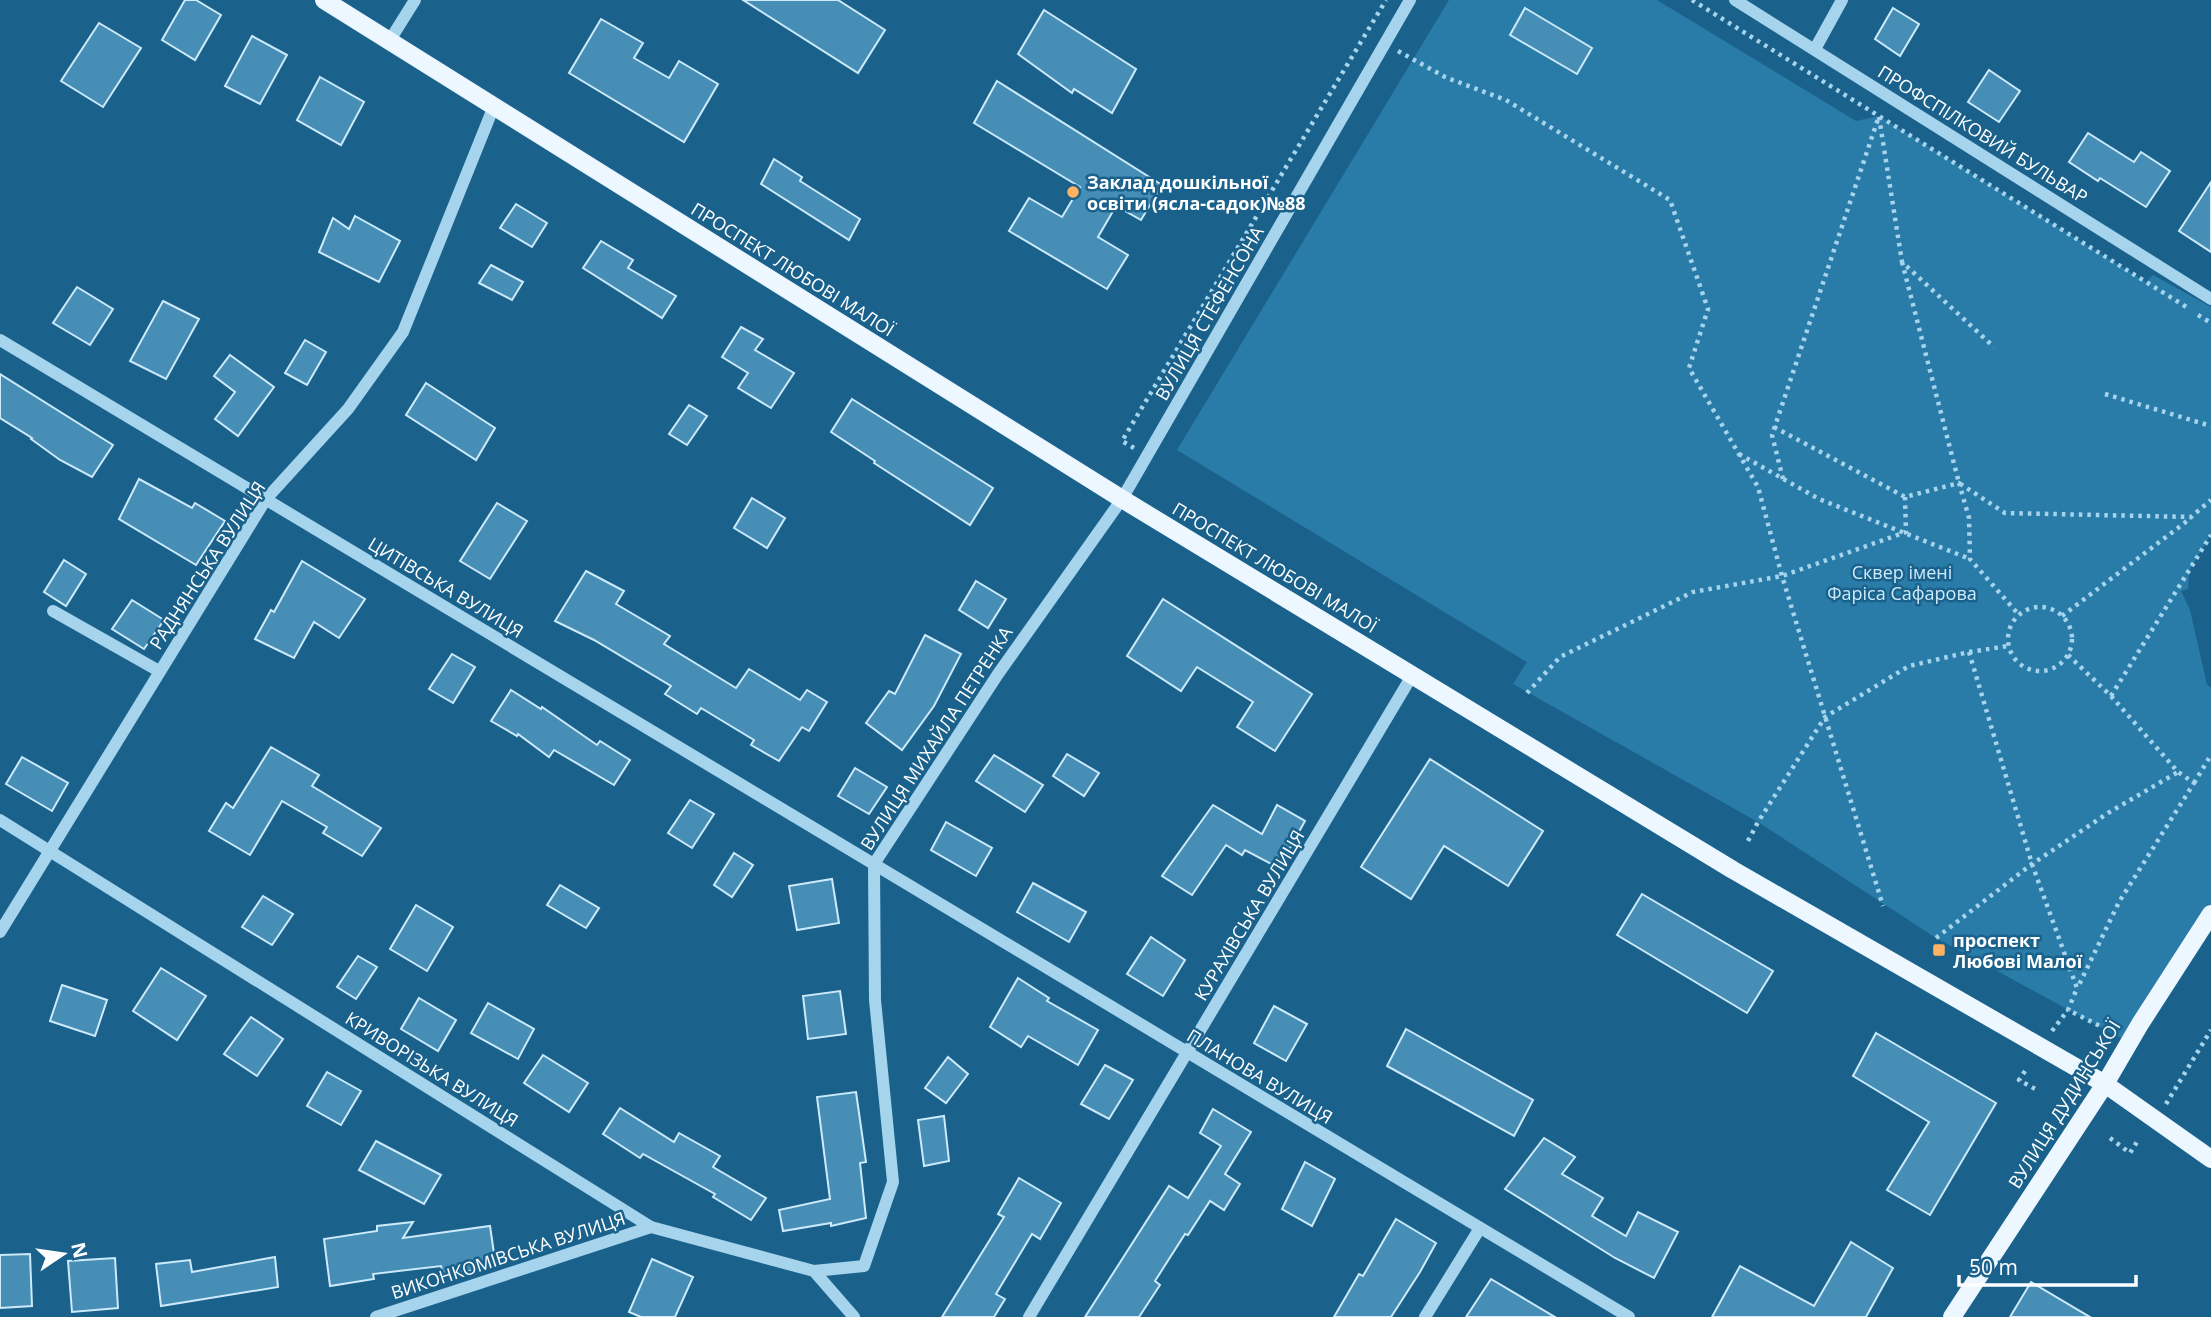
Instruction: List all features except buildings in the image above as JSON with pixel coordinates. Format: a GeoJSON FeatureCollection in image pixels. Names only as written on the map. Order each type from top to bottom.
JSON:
{"type":"FeatureCollection","features":[{"type":"Feature","properties":{"kind":"main road","name":"ПРОСПЕКТ ЛЮБОВІ МАЛОЇ"},"geometry":{"type":"LineString","coordinates":[[324,0],[1122,499],[1733,870],[2105,1084],[2211,1159]]}},
{"type":"Feature","properties":{"kind":"main road","name":"ВУЛИЦЯ ДУДИНСЬКОЇ"},"geometry":{"type":"LineString","coordinates":[[1952,1317],[2105,1084],[2211,914]]}},
{"type":"Feature","properties":{"kind":"street"},"geometry":{"type":"LineString","coordinates":[[390,40],[415,0]]}},
{"type":"Feature","properties":{"kind":"street","name":"ВУЛИЦЯ СТЕФЕНСОНА"},"geometry":{"type":"LineString","coordinates":[[1122,499],[1410,0]]}},
{"type":"Feature","properties":{"kind":"street","name":"ПРОФСПІЛКОВИЙ БУЛЬВАР"},"geometry":{"type":"LineString","coordinates":[[1735,0],[2211,299]]}},
{"type":"Feature","properties":{"kind":"street"},"geometry":{"type":"LineString","coordinates":[[1815,49],[1842,0]]}},
{"type":"Feature","properties":{"kind":"street","name":"РАДНЯНСЬКА ВУЛИЦЯ"},"geometry":{"type":"LineString","coordinates":[[0,932],[265,499],[348,409],[404,332],[494,106]]}},
{"type":"Feature","properties":{"kind":"street","name":"ЦИТІВСЬКА ВУЛИЦЯ"},"geometry":{"type":"LineString","coordinates":[[0,340],[874,864]]}},
{"type":"Feature","properties":{"kind":"street","name":"ВУЛИЦЯ МИХАЙЛА ПЕТРЕНКА"},"geometry":{"type":"LineString","coordinates":[[814,1271],[864,1266],[893,1182],[875,1000],[874,864],[998,674],[1122,499]]}},
{"type":"Feature","properties":{"kind":"street"},"geometry":{"type":"LineString","coordinates":[[53,611],[159,671]]}},
{"type":"Feature","properties":{"kind":"street","name":"КУРАХІВСЬКА ВУЛИЦЯ"},"geometry":{"type":"LineString","coordinates":[[1029,1317],[1413,674]]}},
{"type":"Feature","properties":{"kind":"street","name":"КРИВОРІЗЬКА ВУЛИЦЯ"},"geometry":{"type":"LineString","coordinates":[[0,820],[651,1227],[814,1271]]}},
{"type":"Feature","properties":{"kind":"street","name":"ПЛАНОВА ВУЛИЦЯ"},"geometry":{"type":"LineString","coordinates":[[874,864],[1629,1317]]}},
{"type":"Feature","properties":{"kind":"street","name":"ВИКОНКОМІВСЬКА ВУЛИЦЯ"},"geometry":{"type":"LineString","coordinates":[[376,1317],[651,1227]]}},
{"type":"Feature","properties":{"kind":"street"},"geometry":{"type":"LineString","coordinates":[[1425,1317],[1480,1228]]}},
{"type":"Feature","properties":{"kind":"street"},"geometry":{"type":"LineString","coordinates":[[814,1271],[854,1317]]}},
{"type":"Feature","properties":{"kind":"path"},"geometry":{"type":"LineString","coordinates":[[1147,455],[1122,441],[1386,0]]}},
{"type":"Feature","properties":{"kind":"path"},"geometry":{"type":"LineString","coordinates":[[1692,0],[2211,323]]}},
{"type":"Feature","properties":{"kind":"path"},"geometry":{"type":"LineString","coordinates":[[1365,35],[1446,77],[1506,100],[1670,200],[1708,309],[1689,368],[1758,488],[1782,576],[1883,906]]}},
{"type":"Feature","properties":{"kind":"path"},"geometry":{"type":"LineString","coordinates":[[1879,116],[1902,262],[1969,518],[1970,559]]}},
{"type":"Feature","properties":{"kind":"path"},"geometry":{"type":"LineString","coordinates":[[1783,479],[1772,435],[1774,427],[1879,116]]}},
{"type":"Feature","properties":{"kind":"path"},"geometry":{"type":"LineString","coordinates":[[1902,262],[1994,347]]}},
{"type":"Feature","properties":{"kind":"path"},"geometry":{"type":"LineString","coordinates":[[2105,394],[2211,426]]}},
{"type":"Feature","properties":{"kind":"path"},"geometry":{"type":"LineString","coordinates":[[1774,427],[1905,497],[1959,483],[2005,513],[2191,517]]}},
{"type":"Feature","properties":{"kind":"path"},"geometry":{"type":"LineString","coordinates":[[1738,454],[1819,499],[1970,559],[2019,615]]}},
{"type":"Feature","properties":{"kind":"path"},"geometry":{"type":"LineString","coordinates":[[1905,497],[1906,533]]}},
{"type":"Feature","properties":{"kind":"path"},"geometry":{"type":"LineString","coordinates":[[2062,616],[2211,500]]}},
{"type":"Feature","properties":{"kind":"path"},"geometry":{"type":"LineString","coordinates":[[1527,693],[1560,657],[1693,592],[1782,576],[1906,533]]}},
{"type":"Feature","properties":{"kind":"path"},"geometry":{"type":"LineString","coordinates":[[2111,696],[2211,535]]}},
{"type":"Feature","properties":{"kind":"path"},"geometry":{"type":"LineString","coordinates":[[2036,608],[2045,608],[2062,616],[2071,635],[2071,645],[2068,655],[2052,669],[2041,672],[2030,670],[2020,665],[2013,657],[2008,646],[2009,629],[2019,615],[2036,608]]}},
{"type":"Feature","properties":{"kind":"path"},"geometry":{"type":"LineString","coordinates":[[1748,841],[1825,716],[1909,666],[2008,646]]}},
{"type":"Feature","properties":{"kind":"path"},"geometry":{"type":"LineString","coordinates":[[1969,652],[2032,864],[2077,988]]}},
{"type":"Feature","properties":{"kind":"path"},"geometry":{"type":"LineString","coordinates":[[2068,655],[2111,696],[2178,772],[2194,783]]}},
{"type":"Feature","properties":{"kind":"path"},"geometry":{"type":"LineString","coordinates":[[2052,1031],[2068,1010],[2119,902],[2211,755]]}},
{"type":"Feature","properties":{"kind":"path"},"geometry":{"type":"LineString","coordinates":[[1936,938],[2032,864],[2108,813],[2178,772]]}},
{"type":"Feature","properties":{"kind":"path"},"geometry":{"type":"LineString","coordinates":[[2068,1010],[2108,1030]]}},
{"type":"Feature","properties":{"kind":"path"},"geometry":{"type":"LineString","coordinates":[[2161,1110],[2211,1030]]}},
{"type":"Feature","properties":{"kind":"path"},"geometry":{"type":"LineString","coordinates":[[2025,1071],[2019,1080],[2037,1090]]}},
{"type":"Feature","properties":{"kind":"path"},"geometry":{"type":"LineString","coordinates":[[2110,1138],[2130,1153],[2137,1142]]}},
{"type":"Feature","properties":{"kind":"green space","name":"Сквер імені Фаріса Сафарова"},"geometry":{"type":"Polygon","coordinates":[[[1449,0],[1657,0],[1856,121],[1879,116],[2146,282],[2153,275],[2211,307],[2211,534],[2189,571],[2188,589],[2181,591],[2190,610],[2207,685],[2211,687],[2211,913],[2128,1042],[1936,938],[1758,822],[1513,684],[1527,662],[1177,450],[1449,0]]]}},
{"type":"Feature","properties":{"kind":"place","name":"Заклад дошкільної освіти (ясла-садок)№88"},"geometry":{"type":"Point","coordinates":[1073,192]}},
{"type":"Feature","properties":{"kind":"place","name":"проспект Любові Малої"},"geometry":{"type":"Point","coordinates":[1939,950]}}]}
